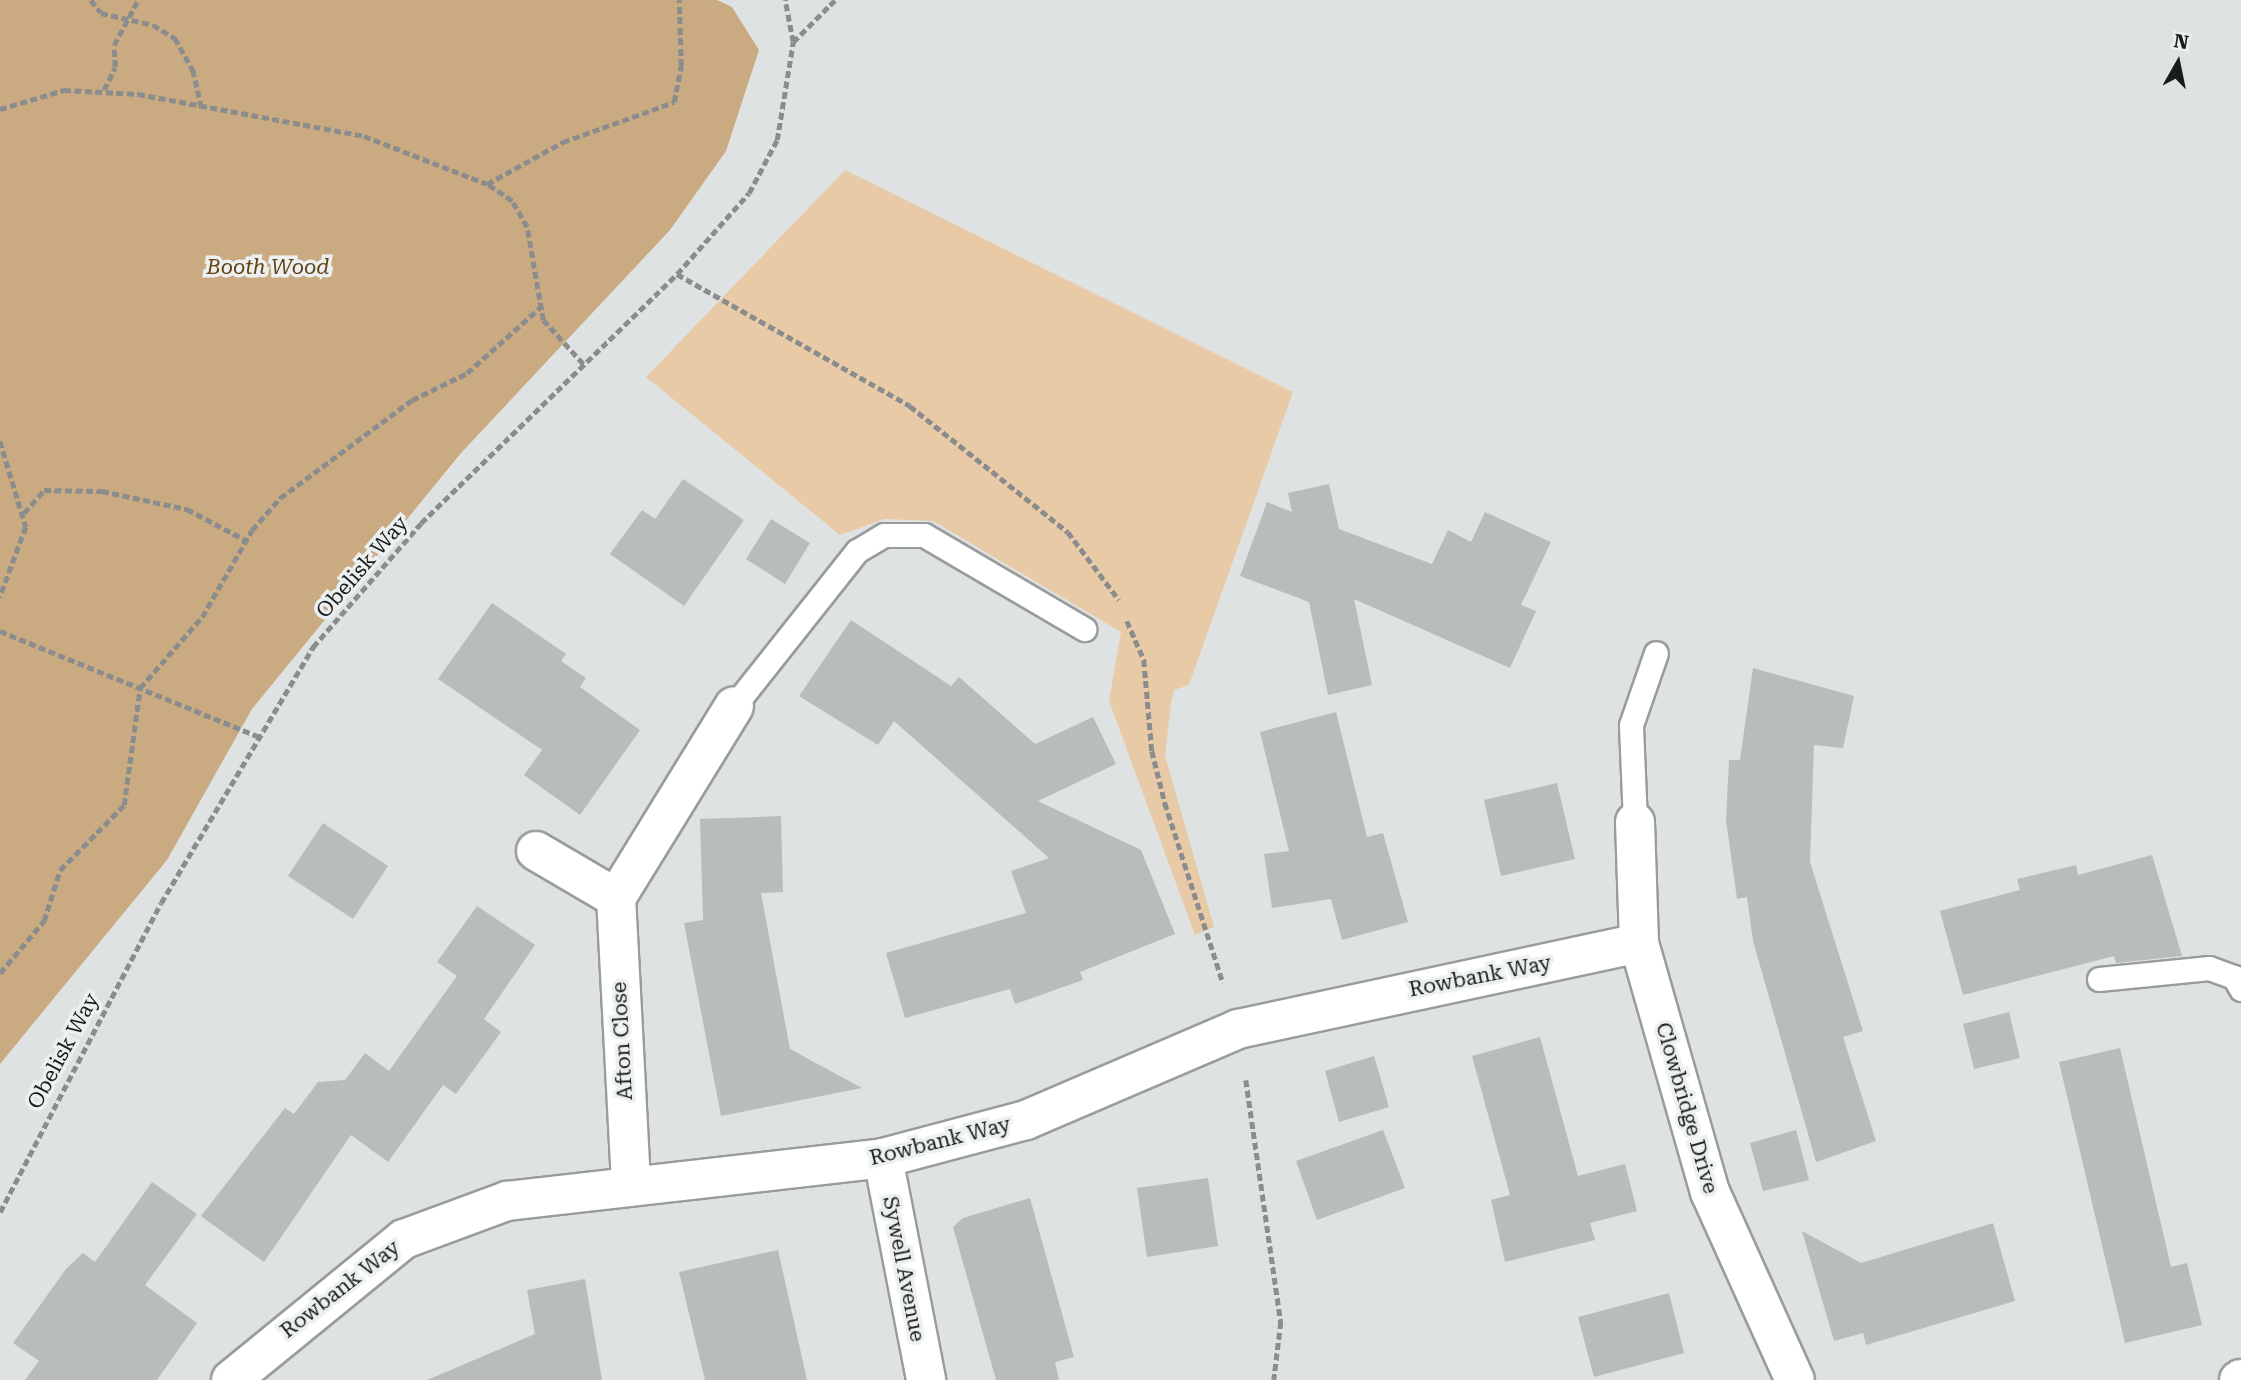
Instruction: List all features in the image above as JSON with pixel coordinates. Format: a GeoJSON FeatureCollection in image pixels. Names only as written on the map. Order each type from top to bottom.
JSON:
{"type":"FeatureCollection","features":[{"type":"Feature","properties":{"kind":"street"},"geometry":{"type":"LineString","coordinates":[[537,851],[616,898],[734,706]]}},
{"type":"Feature","properties":{"kind":"street","name":"Clowbridge Drive"},"geometry":{"type":"LineString","coordinates":[[1635,822],[1639,943],[1710,1192],[1795,1380]]}},
{"type":"Feature","properties":{"kind":"street","name":"Afton Close"},"geometry":{"type":"LineString","coordinates":[[616,898],[631,1183]]}},
{"type":"Feature","properties":{"kind":"street","name":"Rowbank Way"},"geometry":{"type":"LineString","coordinates":[[231,1380],[404,1238],[507,1201],[631,1183],[883,1158],[1026,1120],[1238,1029],[1639,943]]}},
{"type":"Feature","properties":{"kind":"street","name":"Sywell Avenue"},"geometry":{"type":"LineString","coordinates":[[883,1158],[926,1380]]}},
{"type":"Feature","properties":{"kind":"lane"},"geometry":{"type":"LineString","coordinates":[[734,706],[857,551],[884,535],[925,535],[1084,629]]}},
{"type":"Feature","properties":{"kind":"lane"},"geometry":{"type":"LineString","coordinates":[[1635,822],[1631,725],[1656,653]]}},
{"type":"Feature","properties":{"kind":"lane"},"geometry":{"type":"LineString","coordinates":[[2099,979],[2209,968],[2234,977],[2241,989]]}},
{"type":"Feature","properties":{"kind":"path"},"geometry":{"type":"LineString","coordinates":[[91,0],[101,13],[127,17],[175,38],[193,69],[202,108]]}},
{"type":"Feature","properties":{"kind":"path"},"geometry":{"type":"LineString","coordinates":[[104,90],[127,17],[138,0]]}},
{"type":"Feature","properties":{"kind":"path"},"geometry":{"type":"LineString","coordinates":[[487,184],[563,142],[674,102],[681,66],[679,0]]}},
{"type":"Feature","properties":{"kind":"path","name":"Obelisk Way"},"geometry":{"type":"LineString","coordinates":[[0,1212],[161,903],[313,648],[421,523],[677,274],[749,193],[777,141],[793,42],[785,0]]}},
{"type":"Feature","properties":{"kind":"path"},"geometry":{"type":"LineString","coordinates":[[793,42],[835,0]]}},
{"type":"Feature","properties":{"kind":"path"},"geometry":{"type":"LineString","coordinates":[[0,109],[45,93],[104,90],[364,136],[487,184],[512,201],[527,227],[544,304],[543,320],[583,363]]}},
{"type":"Feature","properties":{"kind":"path"},"geometry":{"type":"LineString","coordinates":[[0,973],[44,921],[60,870],[124,804],[140,688],[202,617],[245,540],[280,498],[412,400],[467,373],[544,304]]}},
{"type":"Feature","properties":{"kind":"path"},"geometry":{"type":"LineString","coordinates":[[0,441],[24,513],[22,552],[0,597]]}},
{"type":"Feature","properties":{"kind":"path"},"geometry":{"type":"LineString","coordinates":[[24,513],[44,490],[102,491],[187,509],[245,540]]}},
{"type":"Feature","properties":{"kind":"path"},"geometry":{"type":"LineString","coordinates":[[0,631],[260,737]]}},
{"type":"Feature","properties":{"kind":"path"},"geometry":{"type":"LineString","coordinates":[[1238,1029],[1281,1322],[1275,1380]]}},
{"type":"Feature","properties":{"kind":"shaded area"},"geometry":{"type":"Polygon","coordinates":[[[845,170],[1293,392],[1189,685],[1174,690],[1171,703],[1165,756],[1214,927],[1195,935],[1109,701],[1121,632],[933,521],[884,519],[840,535],[646,377],[845,170]]]}},
{"type":"Feature","properties":{"kind":"green space","name":"Booth Wood"},"geometry":{"type":"Polygon","coordinates":[[[0,0],[717,0],[732,7],[759,50],[726,151],[670,230],[461,453],[252,709],[167,860],[0,1064],[0,0]]]}},
{"type":"Feature","properties":{"kind":"building"},"geometry":{"type":"Polygon","coordinates":[[[683,479],[744,520],[684,606],[610,554],[642,510],[655,519],[683,479]]]}},
{"type":"Feature","properties":{"kind":"building"},"geometry":{"type":"Polygon","coordinates":[[[1329,484],[1339,529],[1432,564],[1448,530],[1471,542],[1485,512],[1551,542],[1521,605],[1536,611],[1510,668],[1354,599],[1372,685],[1328,695],[1309,602],[1240,576],[1267,502],[1292,512],[1288,493],[1329,484]]]}},
{"type":"Feature","properties":{"kind":"building"},"geometry":{"type":"Polygon","coordinates":[[[771,519],[810,543],[785,584],[746,559],[771,519]]]}},
{"type":"Feature","properties":{"kind":"building"},"geometry":{"type":"Polygon","coordinates":[[[492,603],[566,654],[561,661],[586,678],[580,687],[640,730],[580,815],[524,775],[542,750],[438,679],[492,603]]]}},
{"type":"Feature","properties":{"kind":"building"},"geometry":{"type":"Polygon","coordinates":[[[851,620],[951,686],[959,677],[1035,744],[1093,717],[1116,764],[1038,801],[1141,850],[1175,934],[1080,972],[1083,980],[1015,1004],[1010,989],[905,1018],[886,953],[1026,913],[1011,871],[1049,858],[894,721],[878,745],[799,696],[851,620]]]}},
{"type":"Feature","properties":{"kind":"building"},"geometry":{"type":"Polygon","coordinates":[[[1753,668],[1854,696],[1843,748],[1814,745],[1810,862],[1863,1031],[1843,1037],[1876,1141],[1816,1162],[1753,941],[1747,897],[1737,899],[1726,820],[1729,760],[1740,760],[1753,668]]]}},
{"type":"Feature","properties":{"kind":"building"},"geometry":{"type":"Polygon","coordinates":[[[1336,712],[1367,837],[1383,833],[1408,922],[1342,940],[1331,899],[1272,908],[1264,854],[1289,851],[1260,732],[1336,712]]]}},
{"type":"Feature","properties":{"kind":"building"},"geometry":{"type":"Polygon","coordinates":[[[1557,783],[1575,859],[1501,876],[1484,800],[1557,783]]]}},
{"type":"Feature","properties":{"kind":"building"},"geometry":{"type":"Polygon","coordinates":[[[781,816],[783,892],[761,893],[790,1049],[862,1088],[721,1116],[684,923],[703,920],[700,819],[781,816]]]}},
{"type":"Feature","properties":{"kind":"building"},"geometry":{"type":"Polygon","coordinates":[[[323,823],[388,866],[353,919],[288,876],[323,823]]]}},
{"type":"Feature","properties":{"kind":"building"},"geometry":{"type":"Polygon","coordinates":[[[2152,855],[2182,956],[2116,963],[2114,956],[1963,995],[1940,911],[2020,890],[2017,879],[2076,865],[2078,875],[2152,855]]]}},
{"type":"Feature","properties":{"kind":"building"},"geometry":{"type":"Polygon","coordinates":[[[477,906],[535,945],[484,1019],[501,1032],[456,1094],[443,1085],[388,1162],[351,1135],[264,1262],[201,1216],[285,1108],[294,1114],[318,1082],[345,1080],[365,1053],[389,1071],[457,976],[437,962],[477,906]]]}},
{"type":"Feature","properties":{"kind":"building"},"geometry":{"type":"Polygon","coordinates":[[[2009,1012],[2020,1058],[1974,1069],[1963,1024],[2009,1012]]]}},
{"type":"Feature","properties":{"kind":"building"},"geometry":{"type":"Polygon","coordinates":[[[1540,1037],[1578,1176],[1625,1164],[1637,1211],[1590,1223],[1595,1240],[1505,1262],[1491,1200],[1510,1195],[1472,1056],[1540,1037]]]}},
{"type":"Feature","properties":{"kind":"building"},"geometry":{"type":"Polygon","coordinates":[[[2120,1048],[2171,1267],[2187,1263],[2202,1325],[2125,1343],[2059,1062],[2120,1048]]]}},
{"type":"Feature","properties":{"kind":"building"},"geometry":{"type":"Polygon","coordinates":[[[1374,1056],[1389,1107],[1339,1122],[1325,1071],[1374,1056]]]}},
{"type":"Feature","properties":{"kind":"building"},"geometry":{"type":"Polygon","coordinates":[[[1383,1130],[1405,1188],[1317,1220],[1296,1161],[1383,1130]]]}},
{"type":"Feature","properties":{"kind":"building"},"geometry":{"type":"Polygon","coordinates":[[[1796,1130],[1809,1180],[1763,1191],[1750,1143],[1796,1130]]]}},
{"type":"Feature","properties":{"kind":"building"},"geometry":{"type":"Polygon","coordinates":[[[1208,1178],[1218,1246],[1147,1257],[1137,1188],[1208,1178]]]}},
{"type":"Feature","properties":{"kind":"building"},"geometry":{"type":"Polygon","coordinates":[[[152,1182],[197,1214],[145,1285],[197,1323],[157,1380],[25,1380],[39,1361],[13,1343],[66,1269],[83,1253],[95,1262],[152,1182]]]}},
{"type":"Feature","properties":{"kind":"building"},"geometry":{"type":"Polygon","coordinates":[[[1030,1198],[1074,1357],[1055,1362],[1059,1380],[996,1380],[953,1227],[963,1218],[1030,1198]]]}},
{"type":"Feature","properties":{"kind":"building"},"geometry":{"type":"Polygon","coordinates":[[[1993,1223],[2015,1301],[1866,1345],[1863,1333],[1834,1341],[1802,1231],[1861,1263],[1993,1223]]]}},
{"type":"Feature","properties":{"kind":"building"},"geometry":{"type":"Polygon","coordinates":[[[778,1250],[807,1380],[705,1380],[679,1272],[778,1250]]]}},
{"type":"Feature","properties":{"kind":"building"},"geometry":{"type":"Polygon","coordinates":[[[585,1279],[602,1380],[427,1380],[535,1334],[527,1290],[585,1279]]]}},
{"type":"Feature","properties":{"kind":"building"},"geometry":{"type":"Polygon","coordinates":[[[1669,1293],[1684,1353],[1594,1377],[1578,1317],[1669,1293]]]}}]}
